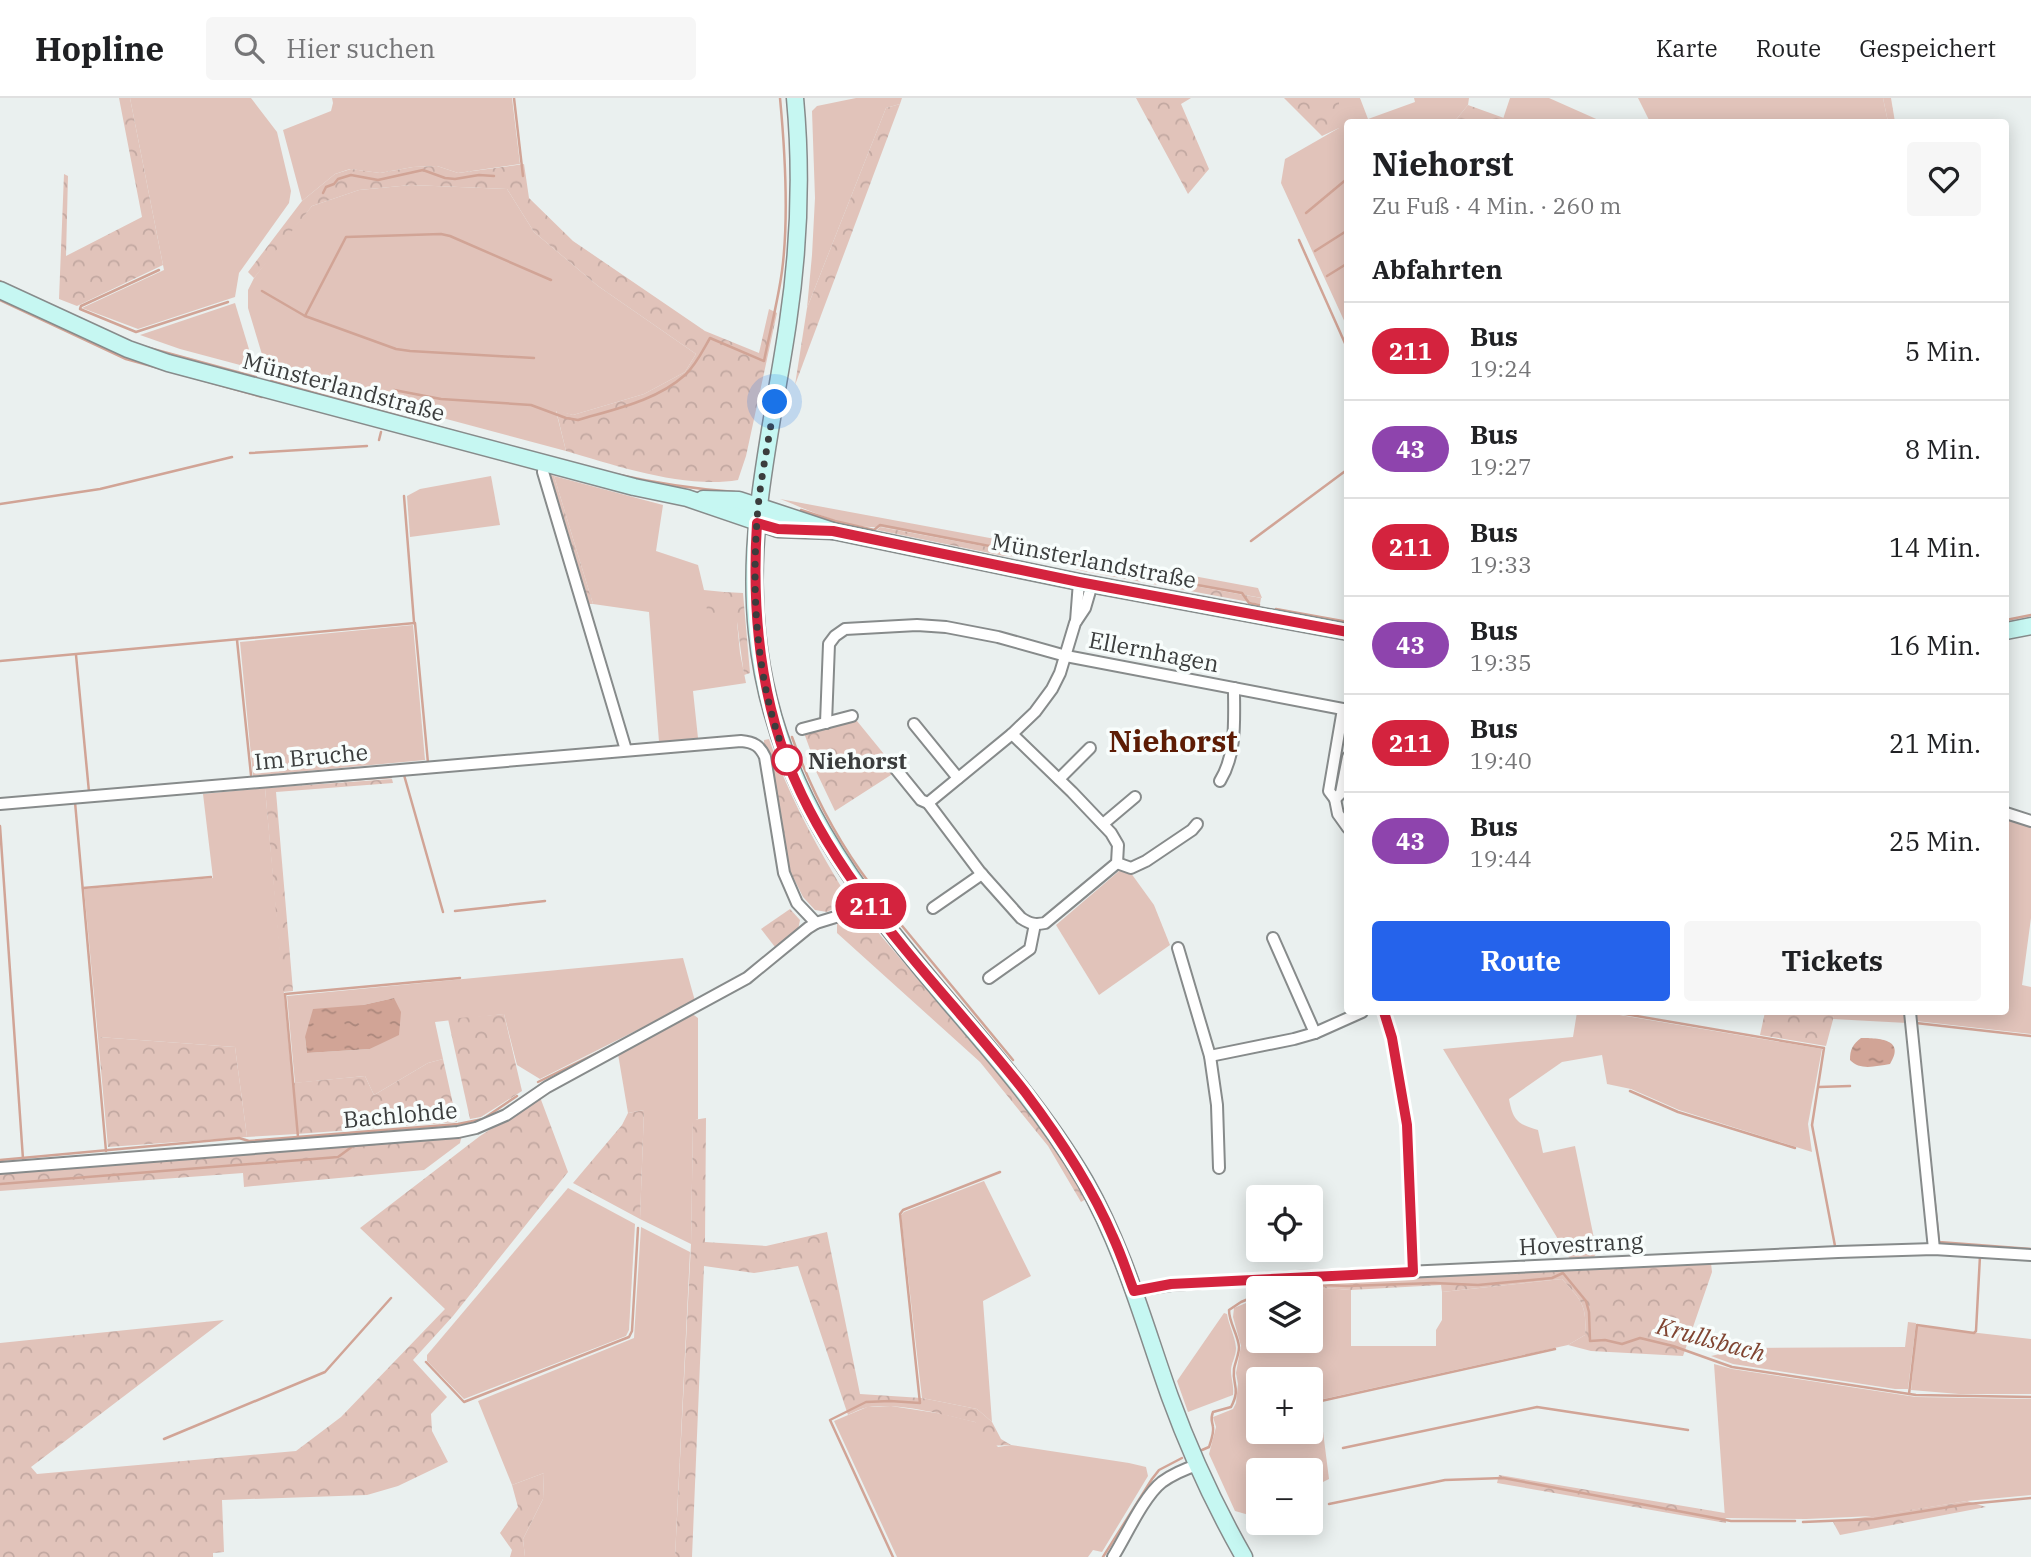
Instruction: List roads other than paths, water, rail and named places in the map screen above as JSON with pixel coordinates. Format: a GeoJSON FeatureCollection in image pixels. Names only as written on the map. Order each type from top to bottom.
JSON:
{"type":"FeatureCollection","features":[{"type":"Feature","properties":{"kind":"main road"},"geometry":{"type":"LineString","coordinates":[[795,98],[798,138],[796,253],[789,321],[758,506],[755,579],[757,632],[766,688],[778,733],[796,782],[839,860],[906,951],[1010,1074],[1056,1134],[1100,1210],[1134,1291],[1171,1401],[1197,1465],[1244,1557]]}},
{"type":"Feature","properties":{"kind":"main road","name":"Münsterlandstraße"},"geometry":{"type":"LineString","coordinates":[[0,290],[68,323],[168,363],[634,487],[687,498],[778,529],[833,531]]}},
{"type":"Feature","properties":{"kind":"main road","name":"Münsterlandstraße"},"geometry":{"type":"LineString","coordinates":[[687,498],[739,500],[833,531],[1086,583],[1344,631]]}},
{"type":"Feature","properties":{"kind":"main road"},"geometry":{"type":"LineString","coordinates":[[2009,630],[2031,626]]}},
{"type":"Feature","properties":{"kind":"street"},"geometry":{"type":"LineString","coordinates":[[544,463],[543,472],[626,750]]}},
{"type":"Feature","properties":{"kind":"street","name":"Ellernhagen"},"geometry":{"type":"LineString","coordinates":[[1066,656],[1075,623],[1085,608],[1086,583]]}},
{"type":"Feature","properties":{"kind":"street","name":"Ellernhagen"},"geometry":{"type":"LineString","coordinates":[[827,723],[829,644],[835,636],[845,629],[917,625],[946,627],[998,637],[1066,656],[1344,709]]}},
{"type":"Feature","properties":{"kind":"street"},"geometry":{"type":"LineString","coordinates":[[928,803],[1035,712],[1052,689],[1066,656]]}},
{"type":"Feature","properties":{"kind":"street","name":"Ellernhagen"},"geometry":{"type":"LineString","coordinates":[[1220,781],[1228,768],[1234,736],[1234,688]]}},
{"type":"Feature","properties":{"kind":"street","name":"Ellernhagen"},"geometry":{"type":"LineString","coordinates":[[1344,714],[1329,791],[1344,822]]}},
{"type":"Feature","properties":{"kind":"street"},"geometry":{"type":"LineString","coordinates":[[802,729],[852,716]]}},
{"type":"Feature","properties":{"kind":"street"},"geometry":{"type":"LineString","coordinates":[[914,724],[958,778]]}},
{"type":"Feature","properties":{"kind":"street"},"geometry":{"type":"LineString","coordinates":[[891,763],[921,800],[928,803],[982,874],[1021,918],[1035,925],[1045,923],[1117,863],[1118,845],[1103,824],[1012,734]]}},
{"type":"Feature","properties":{"kind":"street","name":"Im Bruche"},"geometry":{"type":"LineString","coordinates":[[0,803],[741,741],[756,744],[765,757],[784,873],[797,903],[816,923]]}},
{"type":"Feature","properties":{"kind":"street"},"geometry":{"type":"LineString","coordinates":[[1059,779],[1090,748]]}},
{"type":"Feature","properties":{"kind":"street"},"geometry":{"type":"LineString","coordinates":[[1335,799],[1341,793],[1344,778]]}},
{"type":"Feature","properties":{"kind":"street"},"geometry":{"type":"LineString","coordinates":[[1103,824],[1135,797]]}},
{"type":"Feature","properties":{"kind":"street"},"geometry":{"type":"LineString","coordinates":[[2009,814],[2031,821]]}},
{"type":"Feature","properties":{"kind":"street"},"geometry":{"type":"LineString","coordinates":[[1117,863],[1131,867],[1146,862],[1197,824]]}},
{"type":"Feature","properties":{"kind":"street"},"geometry":{"type":"LineString","coordinates":[[933,908],[982,874]]}},
{"type":"Feature","properties":{"kind":"street","name":"Bachlohde"},"geometry":{"type":"LineString","coordinates":[[0,1168],[458,1132],[476,1128],[506,1115],[547,1087],[747,978],[816,923],[842,915],[866,899]]}},
{"type":"Feature","properties":{"kind":"street"},"geometry":{"type":"LineString","coordinates":[[989,978],[1030,949],[1035,925]]}},
{"type":"Feature","properties":{"kind":"street"},"geometry":{"type":"LineString","coordinates":[[1273,938],[1315,1033]]}},
{"type":"Feature","properties":{"kind":"street"},"geometry":{"type":"LineString","coordinates":[[1178,948],[1210,1056],[1217,1105],[1219,1168]]}},
{"type":"Feature","properties":{"kind":"street"},"geometry":{"type":"LineString","coordinates":[[1210,1056],[1294,1040],[1355,1015]]}},
{"type":"Feature","properties":{"kind":"street"},"geometry":{"type":"LineString","coordinates":[[1385,1015],[1392,1038],[1407,1125],[1413,1272]]}},
{"type":"Feature","properties":{"kind":"street"},"geometry":{"type":"LineString","coordinates":[[1910,1015],[1934,1249]]}},
{"type":"Feature","properties":{"kind":"street","name":"Hovestrang"},"geometry":{"type":"LineString","coordinates":[[1134,1291],[1171,1284],[1934,1249],[2031,1255]]}},
{"type":"Feature","properties":{"kind":"street"},"geometry":{"type":"LineString","coordinates":[[1113,1557],[1160,1483],[1179,1471],[1197,1465]]}},
{"type":"Feature","properties":{"kind":"water"},"geometry":{"type":"Polygon","coordinates":[[[394,998],[401,1012],[399,1035],[370,1049],[307,1053],[305,1037],[313,1009],[363,1005],[394,998]]]}},
{"type":"Feature","properties":{"kind":"water"},"geometry":{"type":"Polygon","coordinates":[[[1861,1038],[1882,1040],[1893,1045],[1894,1056],[1890,1064],[1863,1067],[1850,1060],[1852,1047],[1861,1038]]]}},
{"type":"Feature","properties":{"kind":"waterway"},"geometry":{"type":"LineString","coordinates":[[514,98],[523,176]]}},
{"type":"Feature","properties":{"kind":"waterway"},"geometry":{"type":"LineString","coordinates":[[392,392],[394,390],[441,399],[531,405],[578,420],[648,398],[674,384],[693,367],[710,338],[764,361],[784,251],[786,184],[780,98]]}},
{"type":"Feature","properties":{"kind":"waterway"},"geometry":{"type":"LineString","coordinates":[[323,193],[326,187],[338,179],[351,175],[378,180],[423,170],[455,179],[479,175],[494,176]]}},
{"type":"Feature","properties":{"kind":"waterway"},"geometry":{"type":"LineString","coordinates":[[1306,213],[1344,181]]}},
{"type":"Feature","properties":{"kind":"waterway"},"geometry":{"type":"LineString","coordinates":[[1315,251],[1344,233]]}},
{"type":"Feature","properties":{"kind":"waterway"},"geometry":{"type":"LineString","coordinates":[[305,316],[346,237],[441,234],[551,280]]}},
{"type":"Feature","properties":{"kind":"waterway"},"geometry":{"type":"LineString","coordinates":[[1299,240],[1344,341]]}},
{"type":"Feature","properties":{"kind":"waterway"},"geometry":{"type":"LineString","coordinates":[[1327,276],[1344,265]]}},
{"type":"Feature","properties":{"kind":"waterway"},"geometry":{"type":"LineString","coordinates":[[159,270],[81,306],[80,309],[136,332],[228,302]]}},
{"type":"Feature","properties":{"kind":"waterway"},"geometry":{"type":"LineString","coordinates":[[0,281],[16,289]]}},
{"type":"Feature","properties":{"kind":"waterway"},"geometry":{"type":"LineString","coordinates":[[262,291],[305,316],[396,349],[534,358]]}},
{"type":"Feature","properties":{"kind":"waterway"},"geometry":{"type":"LineString","coordinates":[[0,300],[126,359],[262,397]]}},
{"type":"Feature","properties":{"kind":"waterway"},"geometry":{"type":"LineString","coordinates":[[142,346],[256,377]]}},
{"type":"Feature","properties":{"kind":"waterway"},"geometry":{"type":"LineString","coordinates":[[271,381],[457,432]]}},
{"type":"Feature","properties":{"kind":"waterway"},"geometry":{"type":"LineString","coordinates":[[379,440],[381,432]]}},
{"type":"Feature","properties":{"kind":"waterway"},"geometry":{"type":"LineString","coordinates":[[250,453],[367,446]]}},
{"type":"Feature","properties":{"kind":"waterway"},"geometry":{"type":"LineString","coordinates":[[0,504],[100,489],[232,457]]}},
{"type":"Feature","properties":{"kind":"waterway"},"geometry":{"type":"LineString","coordinates":[[1251,541],[1344,472]]}},
{"type":"Feature","properties":{"kind":"waterway"},"geometry":{"type":"LineString","coordinates":[[615,474],[735,492]]}},
{"type":"Feature","properties":{"kind":"waterway"},"geometry":{"type":"LineString","coordinates":[[404,496],[414,622]]}},
{"type":"Feature","properties":{"kind":"waterway"},"geometry":{"type":"LineString","coordinates":[[801,510],[874,530],[880,525],[1005,549],[1030,550],[1086,565],[1242,593],[1249,603],[1259,605]]}},
{"type":"Feature","properties":{"kind":"waterway"},"geometry":{"type":"LineString","coordinates":[[1276,609],[1344,621]]}},
{"type":"Feature","properties":{"kind":"waterway"},"geometry":{"type":"LineString","coordinates":[[2009,619],[2031,615]]}},
{"type":"Feature","properties":{"kind":"waterway"},"geometry":{"type":"LineString","coordinates":[[0,661],[415,623],[428,763]]}},
{"type":"Feature","properties":{"kind":"waterway"},"geometry":{"type":"LineString","coordinates":[[237,640],[251,775]]}},
{"type":"Feature","properties":{"kind":"waterway"},"geometry":{"type":"LineString","coordinates":[[76,655],[89,792]]}},
{"type":"Feature","properties":{"kind":"waterway"},"geometry":{"type":"LineString","coordinates":[[792,737],[825,814],[870,884]]}},
{"type":"Feature","properties":{"kind":"waterway"},"geometry":{"type":"LineString","coordinates":[[404,775],[443,912]]}},
{"type":"Feature","properties":{"kind":"waterway"},"geometry":{"type":"LineString","coordinates":[[307,783],[391,777]]}},
{"type":"Feature","properties":{"kind":"waterway"},"geometry":{"type":"LineString","coordinates":[[75,802],[106,1151]]}},
{"type":"Feature","properties":{"kind":"waterway"},"geometry":{"type":"LineString","coordinates":[[0,826],[23,1159]]}},
{"type":"Feature","properties":{"kind":"waterway"},"geometry":{"type":"LineString","coordinates":[[83,888],[211,877]]}},
{"type":"Feature","properties":{"kind":"waterway"},"geometry":{"type":"LineString","coordinates":[[455,911],[545,901]]}},
{"type":"Feature","properties":{"kind":"waterway"},"geometry":{"type":"LineString","coordinates":[[884,904],[1013,1060]]}},
{"type":"Feature","properties":{"kind":"waterway"},"geometry":{"type":"LineString","coordinates":[[298,1137],[285,994],[460,978]]}},
{"type":"Feature","properties":{"kind":"waterway"},"geometry":{"type":"LineString","coordinates":[[1631,1015],[1824,1048],[1812,1125],[1835,1246]]}},
{"type":"Feature","properties":{"kind":"waterway"},"geometry":{"type":"LineString","coordinates":[[1916,1023],[2031,1036]]}},
{"type":"Feature","properties":{"kind":"waterway"},"geometry":{"type":"LineString","coordinates":[[538,1082],[607,1048]]}},
{"type":"Feature","properties":{"kind":"waterway"},"geometry":{"type":"LineString","coordinates":[[1819,1087],[1850,1086]]}},
{"type":"Feature","properties":{"kind":"waterway"},"geometry":{"type":"LineString","coordinates":[[1630,1091],[1678,1112],[1795,1148]]}},
{"type":"Feature","properties":{"kind":"waterway"},"geometry":{"type":"LineString","coordinates":[[0,1160],[239,1138],[249,1141],[458,1124],[483,1119],[517,1096]]}},
{"type":"Feature","properties":{"kind":"waterway"},"geometry":{"type":"LineString","coordinates":[[1925,1113],[1939,1242],[2031,1249]]}},
{"type":"Feature","properties":{"kind":"waterway"},"geometry":{"type":"LineString","coordinates":[[0,1184],[338,1157],[353,1146],[375,1144]]}},
{"type":"Feature","properties":{"kind":"waterway"},"geometry":{"type":"LineString","coordinates":[[893,1557],[830,1420],[866,1402],[920,1403],[900,1214],[903,1210],[1000,1172]]}},
{"type":"Feature","properties":{"kind":"waterway"},"geometry":{"type":"LineString","coordinates":[[426,1362],[464,1402],[629,1337],[632,1331],[638,1228]]}},
{"type":"Feature","properties":{"kind":"waterway"},"geometry":{"type":"LineString","coordinates":[[1909,1394],[1917,1325],[1974,1333],[1976,1331],[1980,1256]]}},
{"type":"Feature","properties":{"kind":"waterway","name":"Krullsbach"},"geometry":{"type":"LineString","coordinates":[[1323,1285],[1478,1285],[1552,1278],[1563,1273],[1586,1301],[1590,1341],[1605,1340],[1622,1344],[1640,1338],[1673,1346],[1732,1367],[1916,1395],[2031,1397]]}},
{"type":"Feature","properties":{"kind":"waterway"},"geometry":{"type":"LineString","coordinates":[[164,1439],[325,1372],[391,1298]]}},
{"type":"Feature","properties":{"kind":"waterway","name":"Krullsbach"},"geometry":{"type":"LineString","coordinates":[[1202,1450],[1209,1447],[1213,1412],[1231,1407],[1235,1395],[1234,1369],[1239,1347],[1229,1310],[1246,1300]]}},
{"type":"Feature","properties":{"kind":"waterway"},"geometry":{"type":"LineString","coordinates":[[1323,1401],[1555,1349]]}},
{"type":"Feature","properties":{"kind":"waterway"},"geometry":{"type":"LineString","coordinates":[[1343,1448],[1537,1407],[1688,1430]]}},
{"type":"Feature","properties":{"kind":"waterway","name":"Krullsbach"},"geometry":{"type":"LineString","coordinates":[[1103,1557],[1159,1470],[1182,1458]]}},
{"type":"Feature","properties":{"kind":"waterway"},"geometry":{"type":"LineString","coordinates":[[1329,1504],[1445,1480],[1503,1478],[1731,1521],[1795,1521]]}},
{"type":"Feature","properties":{"kind":"waterway"},"geometry":{"type":"LineString","coordinates":[[1803,1522],[1874,1519],[1968,1504],[2031,1498]]}},
{"type":"Feature","properties":{"kind":"place","name":"Niehorst"},"geometry":{"type":"Point","coordinates":[787,760]}},
{"type":"Feature","properties":{"kind":"district","name":"Niehorst"},"geometry":{"type":"Point","coordinates":[1173,740]}}]}
